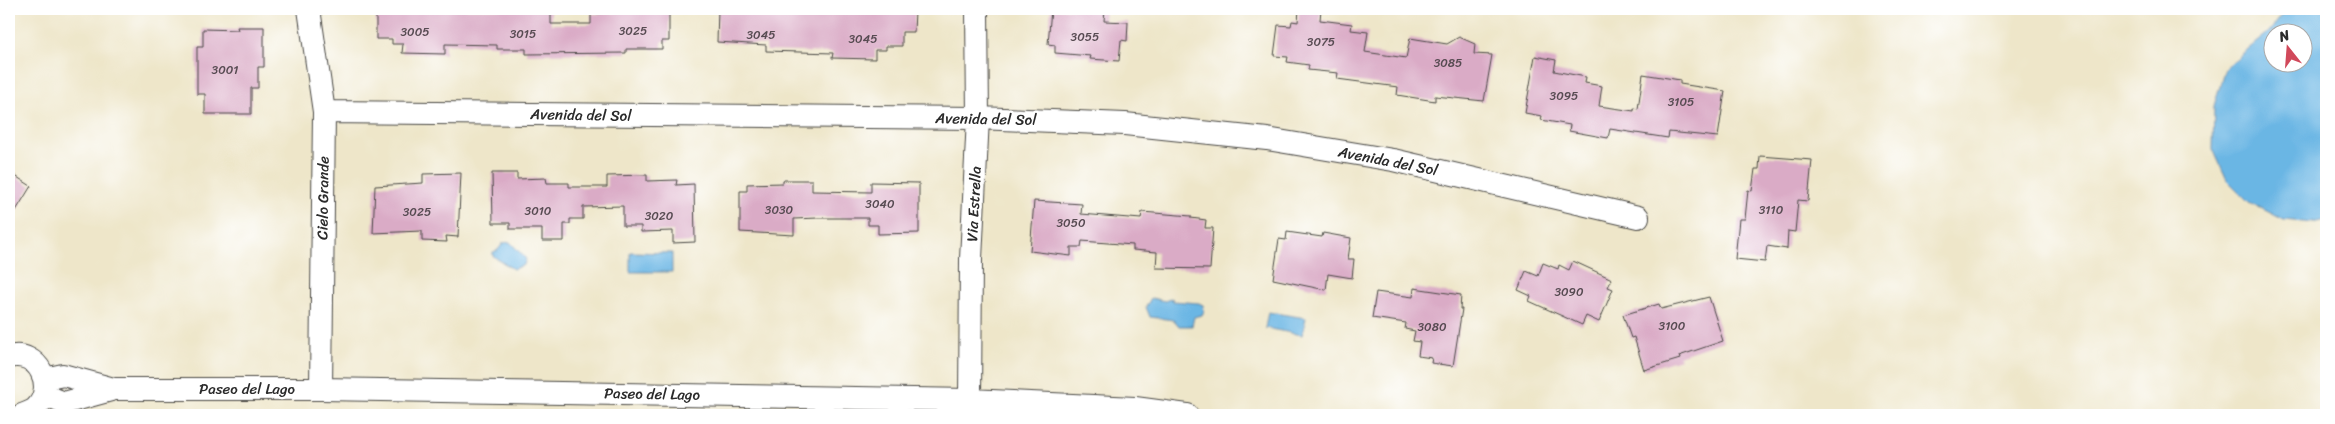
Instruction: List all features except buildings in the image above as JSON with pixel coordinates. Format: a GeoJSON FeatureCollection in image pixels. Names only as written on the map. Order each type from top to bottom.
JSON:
{"type":"FeatureCollection","features":[{"type":"Feature","properties":{"kind":"street","name":"Cielo Grande"},"geometry":{"type":"LineString","coordinates":[[309,9],[324,112],[321,388]]}},
{"type":"Feature","properties":{"kind":"street","name":"Via Estrella"},"geometry":{"type":"LineString","coordinates":[[970,400],[971,259],[978,118],[977,9]]}},
{"type":"Feature","properties":{"kind":"street","name":"Avenida del Sol"},"geometry":{"type":"LineString","coordinates":[[324,112],[978,118],[1125,124],[1268,139],[1393,160],[1638,217]]}},
{"type":"Feature","properties":{"kind":"street"},"geometry":{"type":"LineString","coordinates":[[9,357],[16,355],[35,362],[45,387],[36,409],[22,415]]}},
{"type":"Feature","properties":{"kind":"street","name":"Paseo del Lago"},"geometry":{"type":"LineString","coordinates":[[45,387],[64,403],[115,389],[321,388],[970,400],[1135,408],[1187,415]]}},
{"type":"Feature","properties":{"kind":"water"},"geometry":{"type":"Polygon","coordinates":[[[2287,9],[2326,9],[2326,220],[2312,223],[2284,220],[2249,202],[2227,180],[2213,149],[2214,106],[2225,68],[2262,38],[2262,72],[2312,72],[2312,22],[2277,22],[2287,9]]]}},
{"type":"Feature","properties":{"kind":"water"},"geometry":{"type":"Polygon","coordinates":[[[510,242],[526,259],[524,265],[513,269],[493,256],[493,252],[498,250],[503,243],[510,242]]]}},
{"type":"Feature","properties":{"kind":"water"},"geometry":{"type":"Polygon","coordinates":[[[630,252],[672,253],[672,272],[630,272],[630,252]]]}},
{"type":"Feature","properties":{"kind":"water"},"geometry":{"type":"Polygon","coordinates":[[[1151,298],[1165,301],[1172,298],[1173,301],[1199,303],[1203,305],[1204,311],[1202,315],[1194,317],[1192,326],[1179,326],[1174,320],[1150,317],[1146,307],[1151,298]]]}},
{"type":"Feature","properties":{"kind":"water"},"geometry":{"type":"Polygon","coordinates":[[[1268,312],[1306,318],[1302,335],[1265,328],[1268,312]]]}}]}
